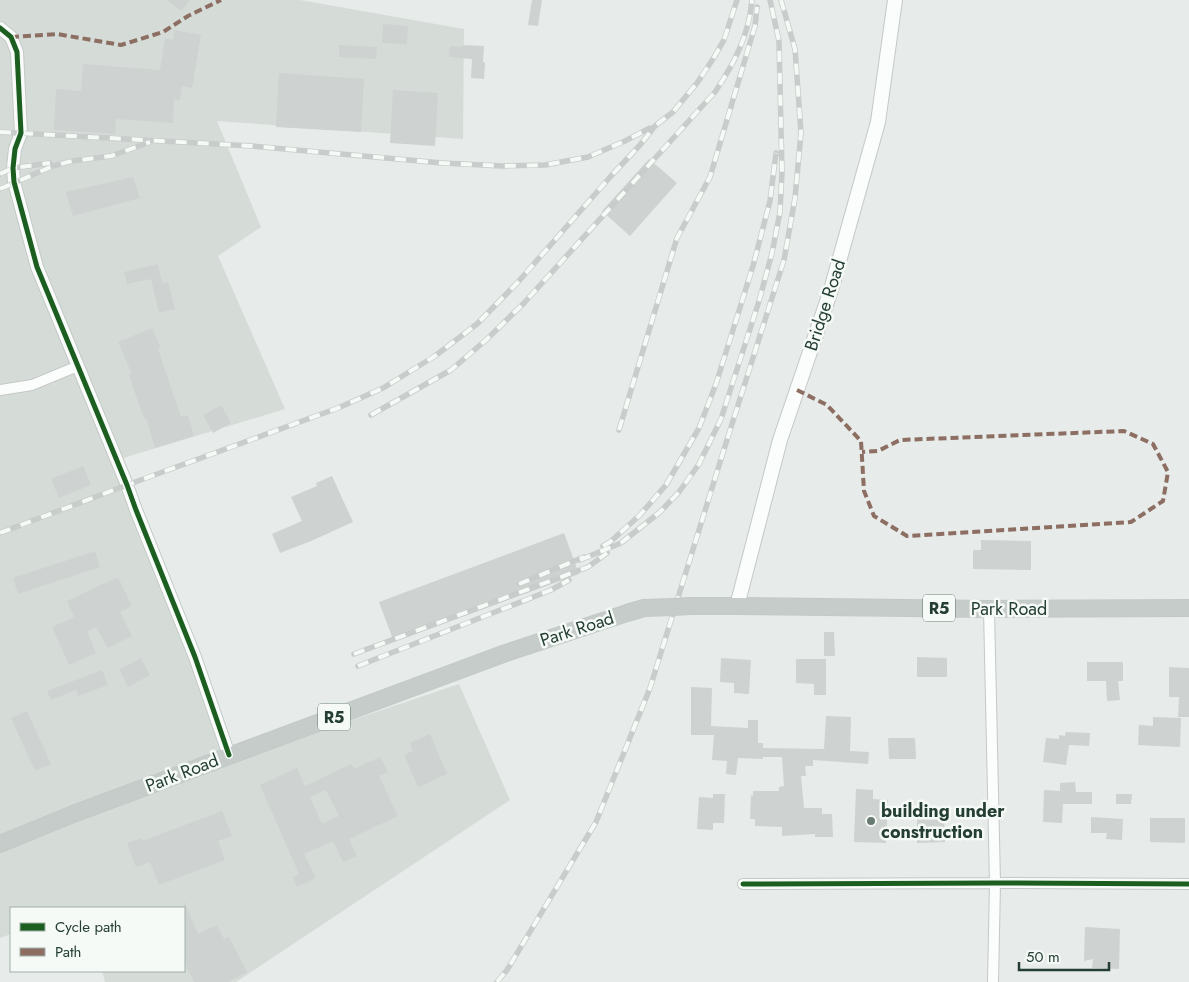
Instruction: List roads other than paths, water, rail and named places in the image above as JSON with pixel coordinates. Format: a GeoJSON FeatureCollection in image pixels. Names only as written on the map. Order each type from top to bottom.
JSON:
{"type":"FeatureCollection","features":[{"type":"Feature","properties":{"kind":"highway","name":"Park Road"},"geometry":{"type":"LineString","coordinates":[[0,844],[73,814],[229,755],[504,654],[608,618],[644,608],[690,606],[989,609],[1189,608]]}},
{"type":"Feature","properties":{"kind":"main road","name":"Bridge Road"},"geometry":{"type":"LineString","coordinates":[[737,606],[780,440],[831,290],[878,122],[895,0]]}},
{"type":"Feature","properties":{"kind":"street"},"geometry":{"type":"LineString","coordinates":[[0,28],[11,37],[16,52],[21,133],[15,150],[14,182],[37,267],[127,485],[195,657],[229,755]]}},
{"type":"Feature","properties":{"kind":"street"},"geometry":{"type":"LineString","coordinates":[[0,390],[32,385],[78,366]]}},
{"type":"Feature","properties":{"kind":"street"},"geometry":{"type":"LineString","coordinates":[[989,609],[995,883],[993,982]]}},
{"type":"Feature","properties":{"kind":"street"},"geometry":{"type":"LineString","coordinates":[[743,884],[1189,884]]}},
{"type":"Feature","properties":{"kind":"railway"},"geometry":{"type":"LineString","coordinates":[[0,533],[338,408],[383,388],[435,356],[477,324],[518,282],[655,126],[673,112],[697,83],[724,40],[737,0]]}},
{"type":"Feature","properties":{"kind":"railway"},"geometry":{"type":"LineString","coordinates":[[371,415],[451,370],[486,340],[524,303],[715,92],[740,49],[748,25],[752,0]]}},
{"type":"Feature","properties":{"kind":"railway"},"geometry":{"type":"LineString","coordinates":[[580,560],[621,543],[660,512],[679,492],[699,464],[721,419],[759,301],[772,253],[780,212],[782,172],[779,41],[770,0]]}},
{"type":"Feature","properties":{"kind":"railway"},"geometry":{"type":"LineString","coordinates":[[497,982],[507,970],[596,822],[650,688],[784,260],[795,198],[801,133],[795,49],[781,0]]}},
{"type":"Feature","properties":{"kind":"railway"},"geometry":{"type":"LineString","coordinates":[[619,430],[677,238],[710,177],[755,26],[757,7]]}},
{"type":"Feature","properties":{"kind":"railway"},"geometry":{"type":"LineString","coordinates":[[0,132],[252,146],[442,163],[502,166],[545,165],[588,157],[650,128]]}},
{"type":"Feature","properties":{"kind":"railway"},"geometry":{"type":"LineString","coordinates":[[0,189],[53,166],[72,161],[111,156],[150,142]]}},
{"type":"Feature","properties":{"kind":"railway"},"geometry":{"type":"LineString","coordinates":[[603,546],[640,515],[666,485],[699,428],[716,384],[753,266],[770,201],[776,153]]}},
{"type":"Feature","properties":{"kind":"railway"},"geometry":{"type":"LineString","coordinates":[[0,174],[13,168],[50,163]]}},
{"type":"Feature","properties":{"kind":"railway"},"geometry":{"type":"LineString","coordinates":[[354,654],[588,567],[607,553]]}},
{"type":"Feature","properties":{"kind":"railway"},"geometry":{"type":"LineString","coordinates":[[519,584],[584,557]]}},
{"type":"Feature","properties":{"kind":"railway"},"geometry":{"type":"LineString","coordinates":[[358,666],[551,590],[569,580]]}},
{"type":"Feature","properties":{"kind":"place","name":"building under construction"},"geometry":{"type":"Point","coordinates":[871,821]}}]}
